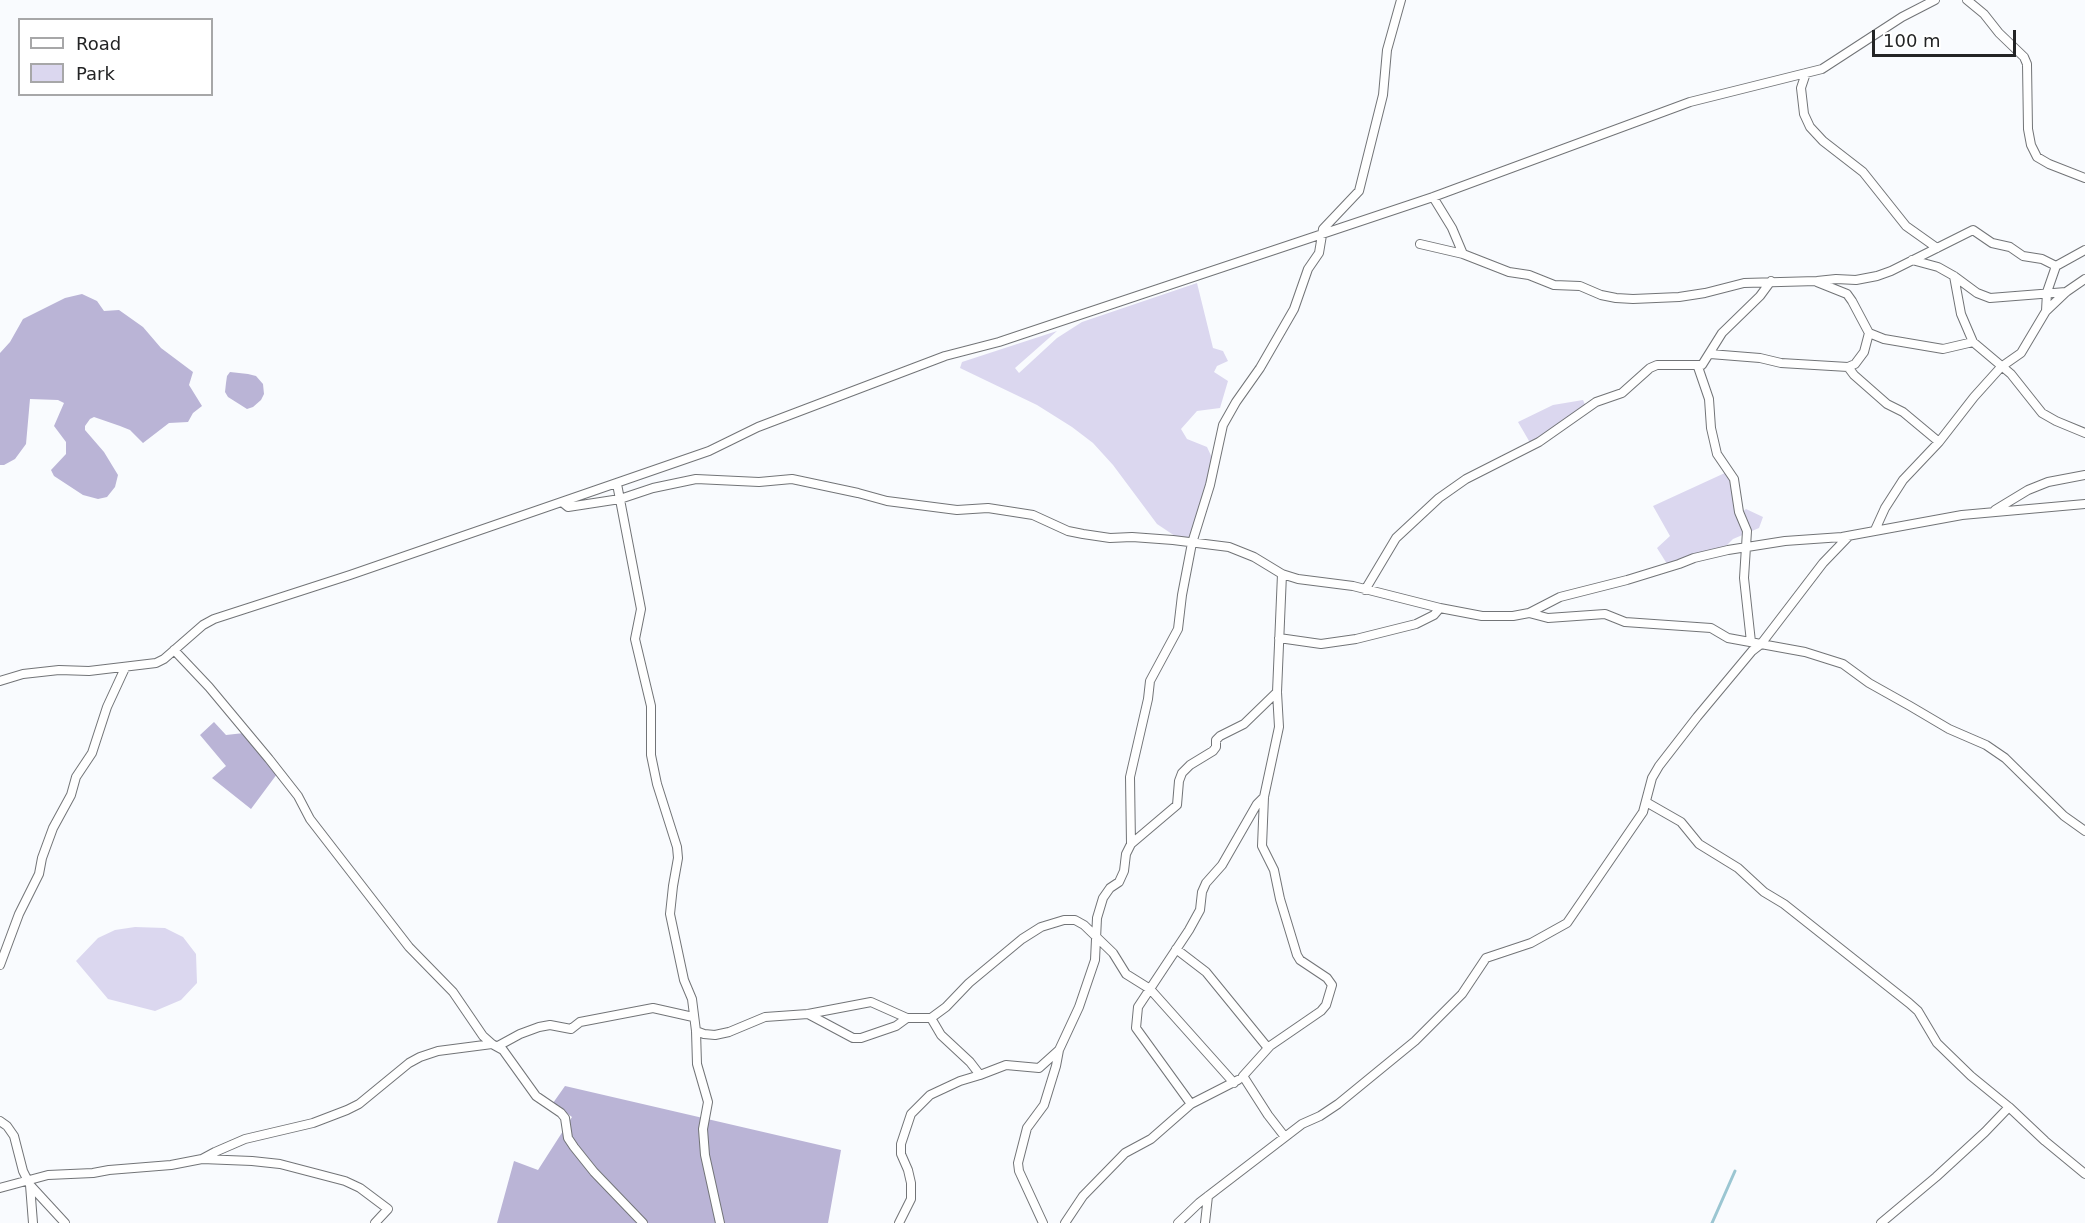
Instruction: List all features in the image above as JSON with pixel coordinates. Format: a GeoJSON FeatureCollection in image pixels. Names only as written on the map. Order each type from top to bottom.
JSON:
{"type":"FeatureCollection","features":[{"type":"Feature","properties":{"kind":"street"},"geometry":{"type":"LineString","coordinates":[[1131,844],[1130,777],[1150,681],[1178,629],[1192,543],[1210,484],[1223,425],[1260,368],[1294,309],[1308,269],[1318,253],[1322,233],[1326,226],[1359,191],[1362,184],[1383,95],[1388,50],[1401,0]]}},
{"type":"Feature","properties":{"kind":"street"},"geometry":{"type":"LineString","coordinates":[[0,681],[23,674],[125,668],[156,663],[203,625],[214,619],[709,452],[758,427],[945,356],[999,342],[1433,197],[1690,102],[1822,69],[1902,17],[1935,0]]}},
{"type":"Feature","properties":{"kind":"street"},"geometry":{"type":"LineString","coordinates":[[1967,0],[1984,14],[2028,64],[2028,129],[2031,145],[2037,157],[2049,165],[2085,178]]}},
{"type":"Feature","properties":{"kind":"street"},"geometry":{"type":"LineString","coordinates":[[1806,73],[1801,88],[1804,114],[1810,127],[1823,141],[1863,172],[1906,226],[1937,248]]}},
{"type":"Feature","properties":{"kind":"street"},"geometry":{"type":"LineString","coordinates":[[1433,197],[1452,228],[1462,254]]}},
{"type":"Feature","properties":{"kind":"street"},"geometry":{"type":"LineString","coordinates":[[1420,244],[1462,254],[1509,272],[1529,275],[1554,285],[1580,286],[1616,298],[1660,299],[1705,293],[1744,283],[1817,282],[1877,276],[1891,272],[1973,230],[1992,243],[2010,247],[2023,256],[2042,259],[2056,266]]}},
{"type":"Feature","properties":{"kind":"street"},"geometry":{"type":"LineString","coordinates":[[2046,311],[2047,292],[2056,266],[2085,250]]}},
{"type":"Feature","properties":{"kind":"street"},"geometry":{"type":"LineString","coordinates":[[1912,260],[1938,267],[1977,293],[1990,298],[2066,292]]}},
{"type":"Feature","properties":{"kind":"street"},"geometry":{"type":"LineString","coordinates":[[1954,276],[1961,314],[1973,342],[2011,374],[2042,413],[2085,433]]}},
{"type":"Feature","properties":{"kind":"street"},"geometry":{"type":"LineString","coordinates":[[1875,530],[1885,508],[1903,480],[1939,442],[2001,367],[2021,353],[2046,311],[2066,292],[2085,279]]}},
{"type":"Feature","properties":{"kind":"street"},"geometry":{"type":"LineString","coordinates":[[1365,590],[1396,538],[1439,498],[1466,478],[1539,442],[1596,402],[1622,393],[1650,368],[1657,365],[1698,367],[1702,365],[1722,333],[1771,282]]}},
{"type":"Feature","properties":{"kind":"street"},"geometry":{"type":"LineString","coordinates":[[1817,282],[1846,294],[1869,333],[1884,339],[1942,349],[1973,342]]}},
{"type":"Feature","properties":{"kind":"street"},"geometry":{"type":"LineString","coordinates":[[1710,354],[1737,355],[1781,363],[1848,367],[1855,364],[1864,352],[1869,333]]}},
{"type":"Feature","properties":{"kind":"street"},"geometry":{"type":"LineString","coordinates":[[1698,367],[1709,399],[1711,428],[1718,453],[1734,479],[1736,501],[1745,523],[1747,547],[1744,578],[1751,642]]}},
{"type":"Feature","properties":{"kind":"street"},"geometry":{"type":"LineString","coordinates":[[1848,367],[1860,382],[1887,404],[1904,412],[1939,442]]}},
{"type":"Feature","properties":{"kind":"street"},"geometry":{"type":"LineString","coordinates":[[1992,512],[2028,490],[2048,482],[2085,475]]}},
{"type":"Feature","properties":{"kind":"street"},"geometry":{"type":"LineString","coordinates":[[563,503],[568,507],[620,499],[653,488],[696,479],[759,482],[792,479],[887,501],[957,510],[988,508],[1033,515],[1068,531],[1083,534],[1110,538],[1166,539],[1229,547],[1254,557],[1282,574],[1298,579],[1353,586],[1482,616],[1513,616],[1529,613],[1560,597],[1637,577],[1694,558],[1747,547],[1785,541],[1842,537],[1962,515],[2085,504]]}},
{"type":"Feature","properties":{"kind":"street"},"geometry":{"type":"LineString","coordinates":[[617,484],[641,609],[635,639],[651,706],[651,755],[657,784],[677,847],[678,858],[670,914],[684,980],[692,999],[697,1064],[708,1102],[703,1129],[705,1155],[720,1223]]}},
{"type":"Feature","properties":{"kind":"street"},"geometry":{"type":"LineString","coordinates":[[1178,1223],[1208,1196],[1302,1124],[1338,1104],[1415,1041],[1462,994],[1486,958],[1531,944],[1567,923],[1643,812],[1652,778],[1659,766],[1752,651],[1761,644],[1823,563],[1852,534]]}},
{"type":"Feature","properties":{"kind":"street"},"geometry":{"type":"LineString","coordinates":[[1065,1223],[1083,1196],[1125,1153],[1151,1138],[1191,1104],[1234,1083],[1268,1048],[1321,1011],[1326,1005],[1332,985],[1327,978],[1300,960],[1280,899],[1274,870],[1262,846],[1264,797],[1279,727],[1277,692],[1282,574]]}},
{"type":"Feature","properties":{"kind":"street"},"geometry":{"type":"LineString","coordinates":[[1279,638],[1321,644],[1356,639],[1416,624],[1434,615],[1440,608]]}},
{"type":"Feature","properties":{"kind":"street"},"geometry":{"type":"LineString","coordinates":[[1529,613],[1548,618],[1605,614],[1625,622],[1711,628],[1728,638],[1823,656],[1843,664],[1949,729],[1986,745],[2005,758],[2064,816],[2085,831]]}},
{"type":"Feature","properties":{"kind":"street"},"geometry":{"type":"LineString","coordinates":[[174,650],[209,687],[269,759],[298,796],[310,819],[409,946],[453,992],[483,1036],[495,1045],[529,1083],[536,1096],[561,1113],[565,1118],[568,1138],[574,1147],[594,1172],[643,1223]]}},
{"type":"Feature","properties":{"kind":"street"},"geometry":{"type":"LineString","coordinates":[[0,964],[19,914],[39,874],[53,828],[70,795],[76,777],[92,753],[107,707],[125,668]]}},
{"type":"Feature","properties":{"kind":"street"},"geometry":{"type":"LineString","coordinates":[[1043,1223],[1019,1171],[1018,1163],[1027,1128],[1044,1105],[1059,1050],[1084,993],[1095,960],[1097,918],[1103,898],[1110,888],[1119,882],[1131,844],[1177,805],[1182,772],[1213,751],[1216,740],[1220,736],[1244,724],[1277,692]]}},
{"type":"Feature","properties":{"kind":"street"},"geometry":{"type":"LineString","coordinates":[[1191,1104],[1136,1028],[1138,1007],[1200,910],[1202,892],[1206,884],[1222,865],[1257,804],[1264,797]]}},
{"type":"Feature","properties":{"kind":"street"},"geometry":{"type":"LineString","coordinates":[[1646,802],[1681,822],[1699,844],[1738,868],[1764,892],[1784,903],[1909,1003],[1917,1011],[1937,1043],[2045,1142],[2085,1174]]}},
{"type":"Feature","properties":{"kind":"street"},"geometry":{"type":"LineString","coordinates":[[696,1031],[715,1035],[729,1032],[765,1017],[808,1014],[871,1002],[907,1018],[931,1018],[1022,939],[1041,927],[1064,920],[1075,920],[1084,925],[1113,953],[1126,974],[1150,989],[1234,1083]]}},
{"type":"Feature","properties":{"kind":"street"},"geometry":{"type":"LineString","coordinates":[[1176,949],[1206,972],[1268,1048]]}},
{"type":"Feature","properties":{"kind":"street"},"geometry":{"type":"LineString","coordinates":[[202,1159],[245,1139],[313,1123],[347,1110],[359,1104],[408,1063],[438,1051],[495,1045],[539,1027],[550,1025],[571,1029],[580,1022],[653,1008],[693,1017]]}},
{"type":"Feature","properties":{"kind":"street"},"geometry":{"type":"LineString","coordinates":[[808,1014],[854,1038],[861,1038],[896,1026],[907,1018]]}},
{"type":"Feature","properties":{"kind":"street"},"geometry":{"type":"LineString","coordinates":[[931,1018],[941,1035],[970,1062],[980,1076]]}},
{"type":"Feature","properties":{"kind":"street"},"geometry":{"type":"LineString","coordinates":[[899,1223],[911,1199],[911,1183],[901,1154],[901,1144],[911,1114],[930,1095],[960,1081],[980,1076],[1006,1065],[1039,1068],[1059,1050]]}},
{"type":"Feature","properties":{"kind":"street"},"geometry":{"type":"LineString","coordinates":[[1243,1076],[1285,1137]]}},
{"type":"Feature","properties":{"kind":"street"},"geometry":{"type":"LineString","coordinates":[[1881,1223],[1936,1177],[2009,1107]]}},
{"type":"Feature","properties":{"kind":"street"},"geometry":{"type":"LineString","coordinates":[[0,1121],[14,1136],[28,1183],[33,1223]]}},
{"type":"Feature","properties":{"kind":"street"},"geometry":{"type":"LineString","coordinates":[[0,1188],[28,1183],[48,1175],[171,1165],[202,1159],[252,1161],[280,1164],[345,1180],[388,1209],[375,1223]]}},
{"type":"Feature","properties":{"kind":"street"},"geometry":{"type":"LineString","coordinates":[[28,1183],[65,1223]]}},
{"type":"Feature","properties":{"kind":"street"},"geometry":{"type":"LineString","coordinates":[[1205,1223],[1208,1196]]}},
{"type":"Feature","properties":{"kind":"green space"},"geometry":{"type":"Polygon","coordinates":[[[1197,283],[1213,348],[1223,351],[1228,361],[1217,366],[1214,372],[1228,381],[1220,408],[1197,411],[1181,429],[1187,439],[1207,447],[1214,462],[1190,544],[1157,524],[1113,465],[1093,443],[1037,405],[960,368],[962,362],[1057,331],[1015,368],[1019,373],[1057,338],[1082,322],[1197,283]]]}},
{"type":"Feature","properties":{"kind":"green space"},"geometry":{"type":"Polygon","coordinates":[[[1583,400],[1587,409],[1532,446],[1518,422],[1553,405],[1583,400]]]}},
{"type":"Feature","properties":{"kind":"green space"},"geometry":{"type":"Polygon","coordinates":[[[1727,472],[1732,480],[1738,515],[1746,509],[1763,517],[1759,528],[1733,539],[1725,547],[1669,567],[1657,548],[1670,536],[1653,506],[1727,472]]]}},
{"type":"Feature","properties":{"kind":"green space"},"geometry":{"type":"Polygon","coordinates":[[[135,927],[165,928],[183,937],[196,954],[197,983],[181,1000],[155,1011],[108,999],[76,961],[98,938],[115,930],[135,927]]]}},
{"type":"Feature","properties":{"kind":"shaded area"},"geometry":{"type":"Polygon","coordinates":[[[82,294],[97,301],[104,311],[119,310],[143,327],[161,348],[193,372],[189,385],[202,406],[193,413],[188,422],[169,423],[143,443],[130,430],[94,417],[90,419],[85,430],[104,452],[118,475],[115,487],[107,497],[98,499],[83,495],[54,476],[51,470],[66,454],[66,442],[54,426],[64,403],[58,400],[30,399],[26,444],[15,459],[0,465],[0,353],[10,342],[23,319],[65,298],[82,294]]]}},
{"type":"Feature","properties":{"kind":"shaded area"},"geometry":{"type":"Polygon","coordinates":[[[230,372],[256,376],[263,384],[264,394],[253,407],[247,409],[228,397],[225,392],[227,376],[230,372]]]}},
{"type":"Feature","properties":{"kind":"shaded area"},"geometry":{"type":"Polygon","coordinates":[[[214,722],[226,735],[244,733],[277,774],[251,809],[212,778],[226,766],[200,735],[214,722]]]}},
{"type":"Feature","properties":{"kind":"shaded area"},"geometry":{"type":"Polygon","coordinates":[[[565,1086],[841,1150],[828,1223],[497,1223],[514,1161],[538,1170],[572,1117],[553,1103],[565,1086]]]}},
{"type":"Feature","properties":{"kind":"waterway"},"geometry":{"type":"LineString","coordinates":[[1712,1223],[1735,1171]]}}]}
